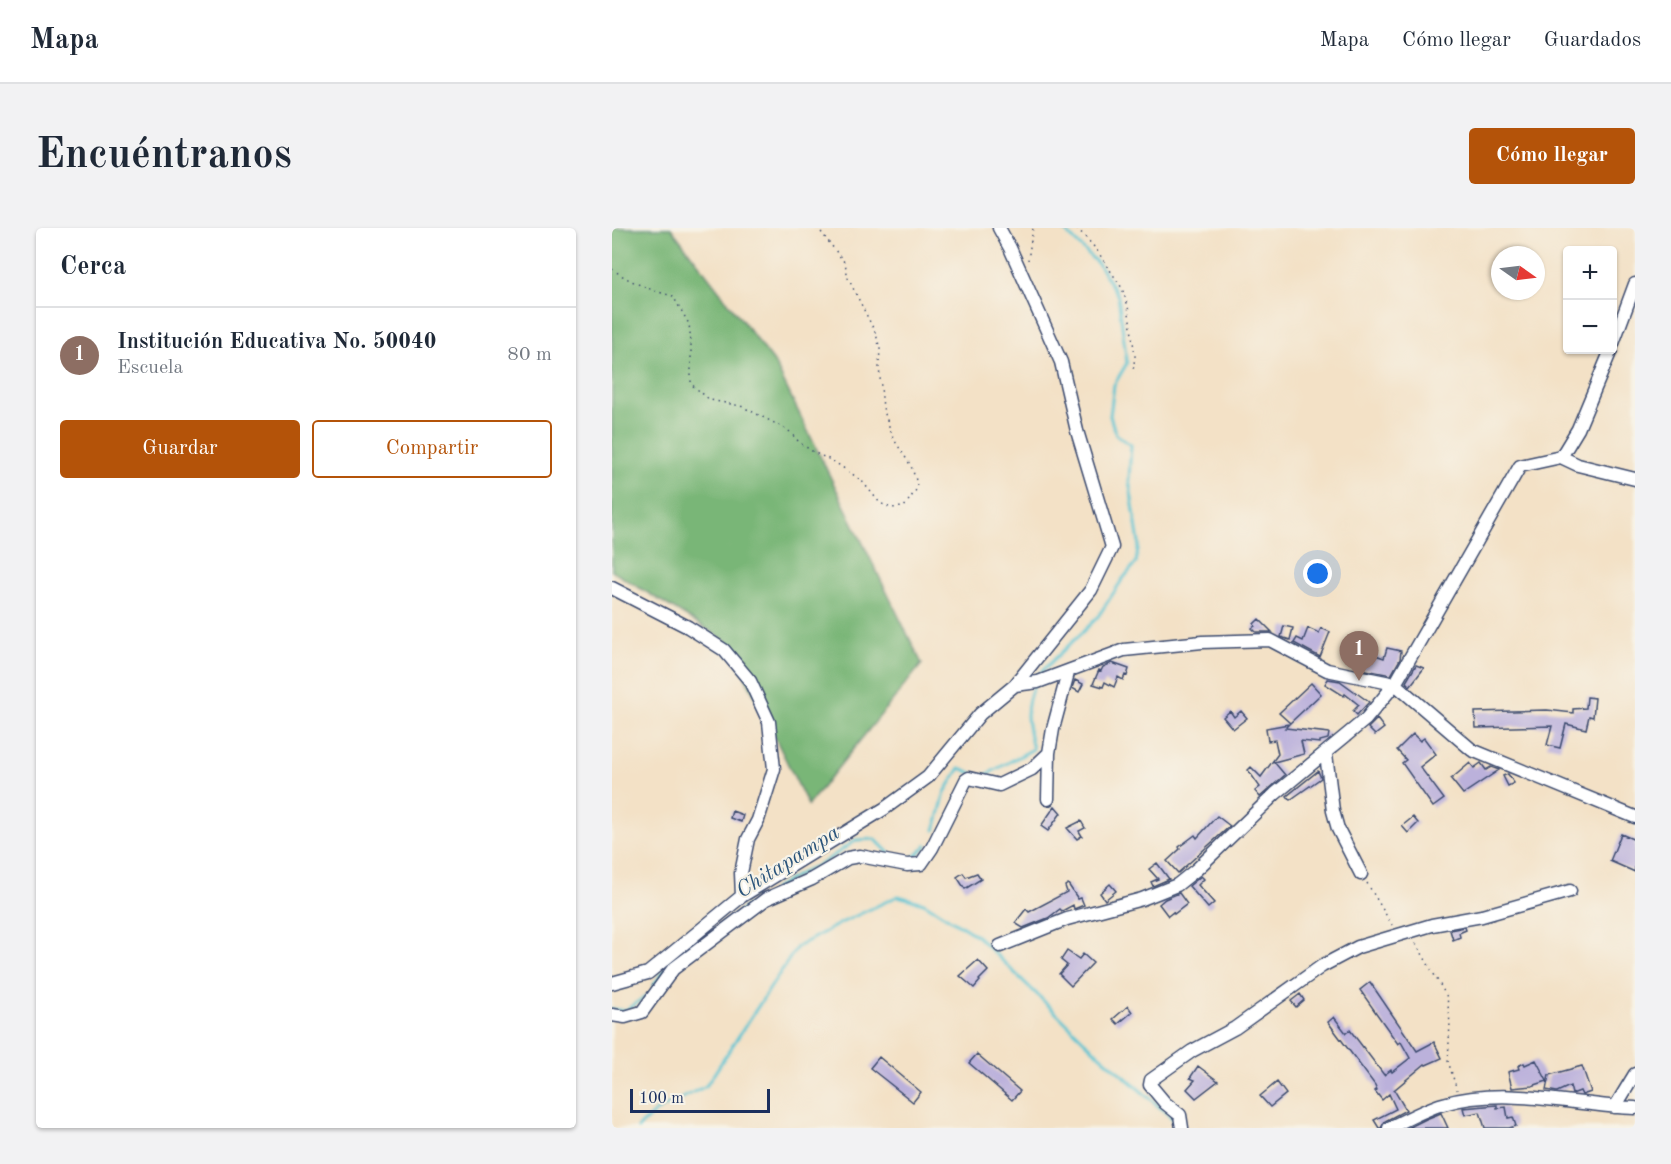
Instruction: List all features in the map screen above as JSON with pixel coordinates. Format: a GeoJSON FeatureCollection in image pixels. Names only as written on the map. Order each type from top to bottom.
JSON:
{"type":"FeatureCollection","features":[{"type":"Feature","properties":{"kind":"street"},"geometry":{"type":"LineString","coordinates":[[612,983],[648,973],[742,896],[884,809],[928,777],[980,714],[1018,685],[1091,590],[1112,546],[1077,430],[1061,362],[999,228]]}},
{"type":"Feature","properties":{"kind":"street"},"geometry":{"type":"LineString","coordinates":[[1617,334],[1635,284]]}},
{"type":"Feature","properties":{"kind":"street"},"geometry":{"type":"LineString","coordinates":[[1561,457],[1578,429],[1609,354]]}},
{"type":"Feature","properties":{"kind":"street"},"geometry":{"type":"LineString","coordinates":[[1000,946],[1067,919],[1142,899],[1177,885],[1197,869],[1275,794],[1366,719],[1395,684],[1520,466],[1561,457],[1578,465],[1635,479]]}},
{"type":"Feature","properties":{"kind":"street"},"geometry":{"type":"LineString","coordinates":[[612,588],[688,627],[724,650],[750,681],[770,722],[774,769],[758,820],[748,839],[741,873],[742,896]]}},
{"type":"Feature","properties":{"kind":"street"},"geometry":{"type":"LineString","coordinates":[[1018,685],[1068,673],[1124,650],[1202,642],[1270,640],[1327,670],[1395,684],[1472,750],[1635,817]]}},
{"type":"Feature","properties":{"kind":"street"},"geometry":{"type":"LineString","coordinates":[[1048,800],[1049,753],[1068,673]]}},
{"type":"Feature","properties":{"kind":"street"},"geometry":{"type":"LineString","coordinates":[[612,1015],[625,1017],[642,1012],[673,969],[766,899],[812,879],[848,858],[860,856],[907,865],[921,864],[932,848],[966,780],[969,778],[999,785],[1032,770],[1049,753]]}},
{"type":"Feature","properties":{"kind":"street"},"geometry":{"type":"LineString","coordinates":[[1326,754],[1333,811],[1338,829],[1362,874]]}},
{"type":"Feature","properties":{"kind":"street"},"geometry":{"type":"LineString","coordinates":[[1182,1128],[1180,1114],[1165,1103],[1150,1085],[1151,1080],[1192,1051],[1235,1028],[1322,966],[1358,947],[1432,925],[1482,916],[1570,891]]}},
{"type":"Feature","properties":{"kind":"street"},"geometry":{"type":"LineString","coordinates":[[1615,1107],[1635,1074]]}},
{"type":"Feature","properties":{"kind":"street"},"geometry":{"type":"LineString","coordinates":[[1389,1128],[1442,1104],[1493,1097],[1536,1098],[1635,1108]]}},
{"type":"Feature","properties":{"kind":"path"},"geometry":{"type":"LineString","coordinates":[[612,269],[632,281],[673,296],[689,324],[692,342],[691,384],[710,400],[741,406],[788,430],[800,443],[861,480],[880,503],[891,508],[904,507],[916,490],[917,483],[911,466],[893,438],[883,408],[879,368],[880,349],[876,334],[848,278],[845,263],[818,228]]}},
{"type":"Feature","properties":{"kind":"path"},"geometry":{"type":"LineString","coordinates":[[1025,281],[1033,228]]}},
{"type":"Feature","properties":{"kind":"path"},"geometry":{"type":"LineString","coordinates":[[1077,228],[1096,249],[1122,288],[1128,306],[1135,356],[1133,370]]}},
{"type":"Feature","properties":{"kind":"path"},"geometry":{"type":"LineString","coordinates":[[1362,874],[1387,919],[1405,933],[1447,997],[1450,1023],[1448,1061],[1461,1101]]}},
{"type":"Feature","properties":{"kind":"green space"},"geometry":{"type":"Polygon","coordinates":[[[612,228],[671,228],[774,362],[922,664],[808,805],[728,642],[612,571],[612,228]]]}},
{"type":"Feature","properties":{"kind":"building"},"geometry":{"type":"Polygon","coordinates":[[[1259,619],[1272,632],[1256,632],[1252,628],[1259,619]]]}},
{"type":"Feature","properties":{"kind":"building"},"geometry":{"type":"Polygon","coordinates":[[[1284,626],[1293,628],[1290,640],[1281,637],[1284,626]]]}},
{"type":"Feature","properties":{"kind":"building"},"geometry":{"type":"Polygon","coordinates":[[[1308,628],[1319,633],[1321,628],[1330,632],[1320,657],[1294,643],[1297,638],[1303,641],[1308,628]]]}},
{"type":"Feature","properties":{"kind":"building"},"geometry":{"type":"Polygon","coordinates":[[[1387,648],[1401,651],[1400,659],[1391,675],[1361,669],[1370,653],[1384,658],[1387,648]]]}},
{"type":"Feature","properties":{"kind":"building"},"geometry":{"type":"Polygon","coordinates":[[[1112,663],[1129,669],[1127,676],[1125,675],[1123,680],[1118,677],[1114,687],[1105,682],[1103,687],[1093,684],[1099,670],[1101,671],[1103,667],[1112,663]]]}},
{"type":"Feature","properties":{"kind":"building"},"geometry":{"type":"Polygon","coordinates":[[[1416,665],[1424,668],[1410,686],[1406,682],[1416,665]]]}},
{"type":"Feature","properties":{"kind":"building"},"geometry":{"type":"Polygon","coordinates":[[[1328,679],[1340,681],[1369,702],[1357,715],[1353,711],[1359,705],[1345,694],[1344,696],[1325,684],[1328,679]]]}},
{"type":"Feature","properties":{"kind":"building"},"geometry":{"type":"Polygon","coordinates":[[[1075,680],[1083,684],[1079,692],[1072,688],[1075,680]]]}},
{"type":"Feature","properties":{"kind":"building"},"geometry":{"type":"Polygon","coordinates":[[[1311,683],[1321,694],[1290,723],[1279,713],[1311,683]]]}},
{"type":"Feature","properties":{"kind":"building"},"geometry":{"type":"Polygon","coordinates":[[[1587,697],[1595,698],[1593,717],[1589,716],[1586,729],[1566,724],[1560,748],[1547,745],[1552,726],[1476,728],[1475,712],[1547,710],[1573,713],[1573,709],[1586,708],[1587,697]]]}},
{"type":"Feature","properties":{"kind":"building"},"geometry":{"type":"Polygon","coordinates":[[[1230,711],[1234,717],[1241,711],[1247,718],[1233,729],[1223,717],[1230,711]]]}},
{"type":"Feature","properties":{"kind":"building"},"geometry":{"type":"Polygon","coordinates":[[[1377,719],[1384,728],[1375,735],[1368,728],[1377,719]]]}},
{"type":"Feature","properties":{"kind":"building"},"geometry":{"type":"Polygon","coordinates":[[[1289,724],[1285,728],[1329,733],[1328,739],[1320,743],[1301,741],[1304,754],[1274,762],[1285,775],[1260,797],[1255,791],[1260,787],[1248,770],[1251,767],[1261,777],[1278,754],[1275,740],[1268,741],[1266,728],[1289,724]]]}},
{"type":"Feature","properties":{"kind":"building"},"geometry":{"type":"Polygon","coordinates":[[[1413,734],[1420,741],[1424,738],[1436,754],[1420,767],[1444,799],[1433,807],[1402,763],[1406,760],[1397,750],[1413,734]]]}},
{"type":"Feature","properties":{"kind":"building"},"geometry":{"type":"Polygon","coordinates":[[[1470,763],[1474,768],[1481,763],[1486,770],[1491,767],[1499,770],[1463,794],[1451,779],[1470,763]]]}},
{"type":"Feature","properties":{"kind":"building"},"geometry":{"type":"Polygon","coordinates":[[[1318,771],[1321,778],[1290,800],[1287,796],[1318,771]]]}},
{"type":"Feature","properties":{"kind":"building"},"geometry":{"type":"Polygon","coordinates":[[[1508,774],[1514,783],[1508,786],[1503,776],[1508,774]]]}},
{"type":"Feature","properties":{"kind":"building"},"geometry":{"type":"Polygon","coordinates":[[[1055,806],[1061,813],[1048,831],[1041,826],[1055,806]]]}},
{"type":"Feature","properties":{"kind":"building"},"geometry":{"type":"Polygon","coordinates":[[[732,811],[743,815],[741,822],[730,818],[732,811]]]}},
{"type":"Feature","properties":{"kind":"building"},"geometry":{"type":"Polygon","coordinates":[[[1217,816],[1230,826],[1178,873],[1167,861],[1180,849],[1179,847],[1195,835],[1197,838],[1217,816]]]}},
{"type":"Feature","properties":{"kind":"building"},"geometry":{"type":"Polygon","coordinates":[[[1413,817],[1418,823],[1408,833],[1402,826],[1413,817]]]}},
{"type":"Feature","properties":{"kind":"building"},"geometry":{"type":"Polygon","coordinates":[[[1081,821],[1085,828],[1079,831],[1082,836],[1077,839],[1067,828],[1081,821]]]}},
{"type":"Feature","properties":{"kind":"building"},"geometry":{"type":"Polygon","coordinates":[[[1621,834],[1635,840],[1635,872],[1610,861],[1621,834]]]}},
{"type":"Feature","properties":{"kind":"building"},"geometry":{"type":"Polygon","coordinates":[[[1157,863],[1169,879],[1153,886],[1151,882],[1158,879],[1149,869],[1157,863]]]}},
{"type":"Feature","properties":{"kind":"building"},"geometry":{"type":"Polygon","coordinates":[[[963,873],[966,877],[977,873],[981,879],[965,889],[957,877],[963,873]]]}},
{"type":"Feature","properties":{"kind":"building"},"geometry":{"type":"Polygon","coordinates":[[[1201,876],[1204,879],[1198,885],[1214,903],[1208,908],[1189,886],[1201,876]]]}},
{"type":"Feature","properties":{"kind":"building"},"geometry":{"type":"Polygon","coordinates":[[[1068,884],[1078,899],[1081,898],[1084,905],[1074,909],[1073,905],[1062,911],[1060,909],[1048,918],[1023,928],[1015,923],[1026,909],[1029,912],[1067,892],[1065,886],[1068,884]]]}},
{"type":"Feature","properties":{"kind":"building"},"geometry":{"type":"Polygon","coordinates":[[[1110,884],[1116,891],[1105,900],[1100,893],[1110,884]]]}},
{"type":"Feature","properties":{"kind":"building"},"geometry":{"type":"Polygon","coordinates":[[[1179,893],[1187,904],[1168,916],[1159,904],[1179,893]]]}},
{"type":"Feature","properties":{"kind":"building"},"geometry":{"type":"Polygon","coordinates":[[[1465,927],[1466,930],[1459,933],[1460,937],[1453,940],[1450,930],[1465,927]]]}},
{"type":"Feature","properties":{"kind":"building"},"geometry":{"type":"Polygon","coordinates":[[[1067,951],[1079,959],[1083,954],[1093,963],[1071,986],[1059,974],[1067,965],[1061,960],[1067,951]]]}},
{"type":"Feature","properties":{"kind":"building"},"geometry":{"type":"Polygon","coordinates":[[[978,960],[988,971],[974,988],[960,976],[978,960]]]}},
{"type":"Feature","properties":{"kind":"building"},"geometry":{"type":"Polygon","coordinates":[[[1370,982],[1417,1051],[1434,1042],[1442,1058],[1425,1064],[1394,1090],[1406,1110],[1385,1121],[1381,1128],[1374,1120],[1396,1109],[1389,1094],[1382,1100],[1375,1091],[1377,1090],[1375,1085],[1328,1022],[1334,1017],[1346,1033],[1350,1030],[1384,1075],[1391,1070],[1392,1072],[1410,1058],[1401,1042],[1398,1044],[1360,990],[1370,982]]]}},
{"type":"Feature","properties":{"kind":"building"},"geometry":{"type":"Polygon","coordinates":[[[1300,994],[1304,1000],[1296,1007],[1291,1001],[1300,994]]]}},
{"type":"Feature","properties":{"kind":"building"},"geometry":{"type":"Polygon","coordinates":[[[1128,1006],[1132,1012],[1118,1024],[1113,1019],[1128,1006]]]}},
{"type":"Feature","properties":{"kind":"building"},"geometry":{"type":"Polygon","coordinates":[[[977,1054],[1020,1091],[1012,1100],[969,1063],[977,1054]]]}},
{"type":"Feature","properties":{"kind":"building"},"geometry":{"type":"Polygon","coordinates":[[[879,1057],[921,1092],[913,1102],[870,1068],[879,1057]]]}},
{"type":"Feature","properties":{"kind":"building"},"geometry":{"type":"Polygon","coordinates":[[[1536,1060],[1547,1081],[1532,1086],[1512,1088],[1508,1072],[1519,1069],[1518,1066],[1524,1063],[1525,1065],[1536,1060]]]}},
{"type":"Feature","properties":{"kind":"building"},"geometry":{"type":"Polygon","coordinates":[[[1198,1066],[1218,1081],[1196,1098],[1187,1089],[1195,1080],[1190,1078],[1198,1066]]]}},
{"type":"Feature","properties":{"kind":"building"},"geometry":{"type":"Polygon","coordinates":[[[1582,1066],[1591,1092],[1582,1095],[1580,1091],[1572,1094],[1570,1086],[1557,1092],[1546,1090],[1549,1075],[1582,1066]]]}},
{"type":"Feature","properties":{"kind":"building"},"geometry":{"type":"Polygon","coordinates":[[[1277,1082],[1286,1094],[1270,1107],[1260,1096],[1277,1082]]]}},
{"type":"Feature","properties":{"kind":"building"},"geometry":{"type":"Polygon","coordinates":[[[1497,1105],[1497,1108],[1506,1107],[1508,1118],[1513,1117],[1516,1126],[1485,1128],[1480,1112],[1465,1115],[1463,1108],[1497,1105]]]}},
{"type":"Feature","properties":{"kind":"building"},"geometry":{"type":"Polygon","coordinates":[[[1441,1113],[1448,1128],[1408,1128],[1426,1119],[1441,1113]]]}},
{"type":"Feature","properties":{"kind":"waterway","name":"Chitapampa"},"geometry":{"type":"LineString","coordinates":[[1036,679],[1097,618],[1136,563],[1139,543],[1129,480],[1131,445],[1116,435],[1110,416],[1114,385],[1127,363],[1118,296],[1099,265],[1064,228]]}},
{"type":"Feature","properties":{"kind":"waterway","name":"Chitapampa"},"geometry":{"type":"LineString","coordinates":[[984,776],[1033,749],[1027,709],[1034,685]]}},
{"type":"Feature","properties":{"kind":"waterway","name":"Chitapampa"},"geometry":{"type":"LineString","coordinates":[[935,830],[945,792],[960,768],[972,773]]}},
{"type":"Feature","properties":{"kind":"waterway","name":"Chitapampa"},"geometry":{"type":"LineString","coordinates":[[774,889],[823,863],[856,840],[875,839],[893,857]]}},
{"type":"Feature","properties":{"kind":"waterway","name":"Chitapampa"},"geometry":{"type":"LineString","coordinates":[[903,858],[912,859],[927,845]]}},
{"type":"Feature","properties":{"kind":"waterway"},"geometry":{"type":"LineString","coordinates":[[638,1128],[655,1112],[706,1086],[797,947],[898,896],[924,903],[977,936],[1096,1052],[1178,1123]]}},
{"type":"Feature","properties":{"kind":"waterway","name":"Chitapampa"},"geometry":{"type":"LineString","coordinates":[[725,923],[748,905]]}},
{"type":"Feature","properties":{"kind":"waterway","name":"Chitapampa"},"geometry":{"type":"LineString","coordinates":[[653,986],[669,965]]}},
{"type":"Feature","properties":{"kind":"waterway","name":"Chitapampa"},"geometry":{"type":"LineString","coordinates":[[612,1009],[625,1011],[646,996]]}},
{"type":"Feature","properties":{"kind":"place","name":"Institución Educativa No. 50040"},"geometry":{"type":"Point","coordinates":[1359,681]}}]}
